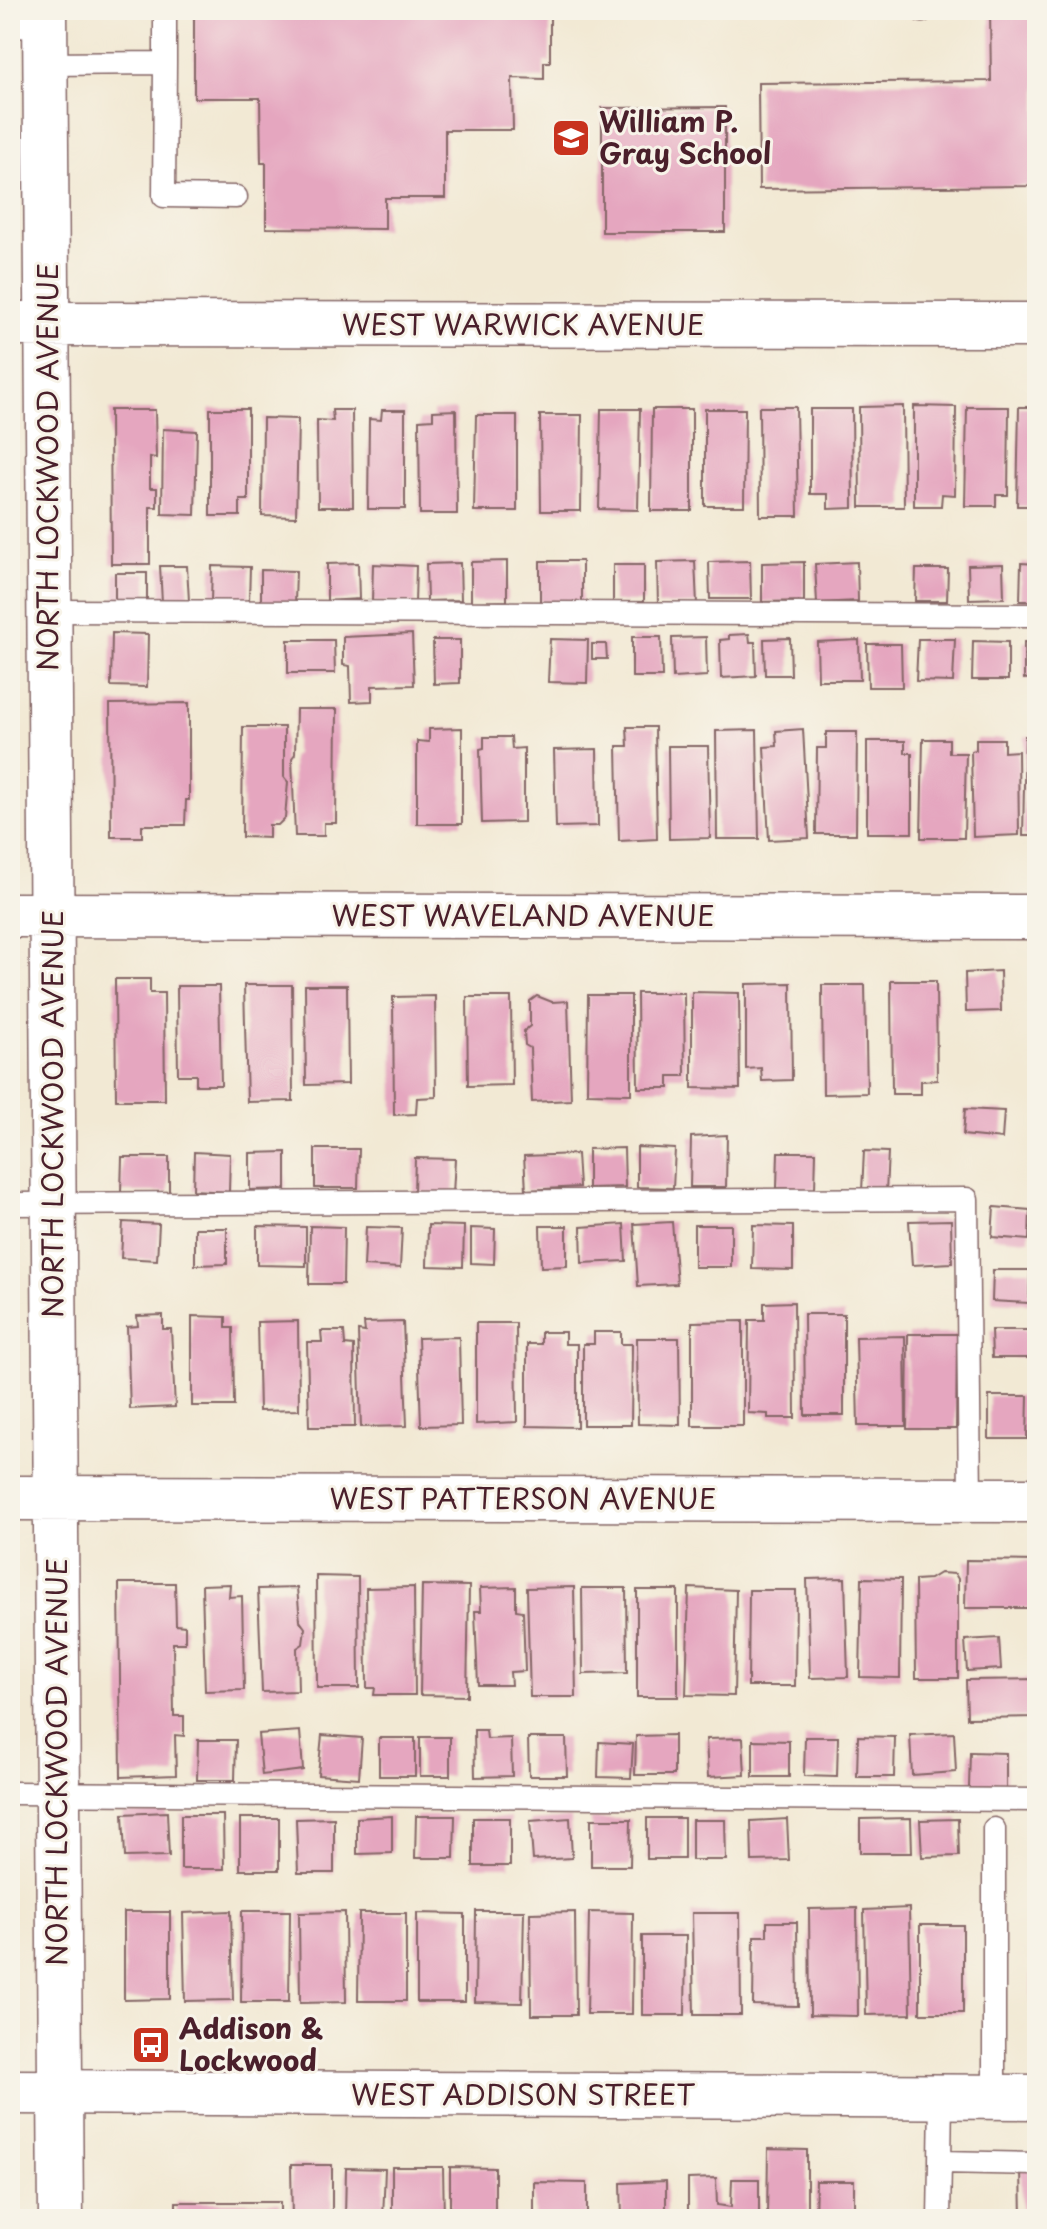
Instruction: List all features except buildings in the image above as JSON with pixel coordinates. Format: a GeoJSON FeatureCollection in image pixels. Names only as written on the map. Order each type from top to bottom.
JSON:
{"type":"FeatureCollection","features":[{"type":"Feature","properties":{"kind":"street","name":"NORTH LOCKWOOD AVENUE"},"geometry":{"type":"LineString","coordinates":[[36,32],[28,324],[49,611],[31,915],[53,1204],[61,2219]]}},
{"type":"Feature","properties":{"kind":"street","name":"WEST WARWICK AVENUE"},"geometry":{"type":"LineString","coordinates":[[28,324],[1037,325]]}},
{"type":"Feature","properties":{"kind":"street","name":"WEST WAVELAND AVENUE"},"geometry":{"type":"LineString","coordinates":[[31,915],[1037,917]]}},
{"type":"Feature","properties":{"kind":"street","name":"WEST PATTERSON AVENUE"},"geometry":{"type":"LineString","coordinates":[[10,1498],[1037,1500]]}},
{"type":"Feature","properties":{"kind":"street","name":"WEST ADDISON STREET"},"geometry":{"type":"LineString","coordinates":[[10,2092],[1037,2097]]}},
{"type":"Feature","properties":{"kind":"lane"},"geometry":{"type":"LineString","coordinates":[[165,10],[164,196],[236,197]]}},
{"type":"Feature","properties":{"kind":"lane"},"geometry":{"type":"LineString","coordinates":[[36,32],[165,63]]}},
{"type":"Feature","properties":{"kind":"lane"},"geometry":{"type":"LineString","coordinates":[[49,611],[1037,615]]}},
{"type":"Feature","properties":{"kind":"lane"},"geometry":{"type":"LineString","coordinates":[[10,1204],[967,1199],[970,1500]]}},
{"type":"Feature","properties":{"kind":"lane"},"geometry":{"type":"LineString","coordinates":[[10,1793],[1037,1800]]}},
{"type":"Feature","properties":{"kind":"lane"},"geometry":{"type":"LineString","coordinates":[[994,1829],[994,2097]]}},
{"type":"Feature","properties":{"kind":"lane"},"geometry":{"type":"LineString","coordinates":[[939,2219],[941,2097]]}},
{"type":"Feature","properties":{"kind":"lane"},"geometry":{"type":"LineString","coordinates":[[940,2162],[1037,2164]]}},
{"type":"Feature","properties":{"kind":"place","name":"William P. Gray School"},"geometry":{"type":"Point","coordinates":[571,138]}},
{"type":"Feature","properties":{"kind":"place","name":"Addison & Lockwood"},"geometry":{"type":"Point","coordinates":[151,2045]}}]}
